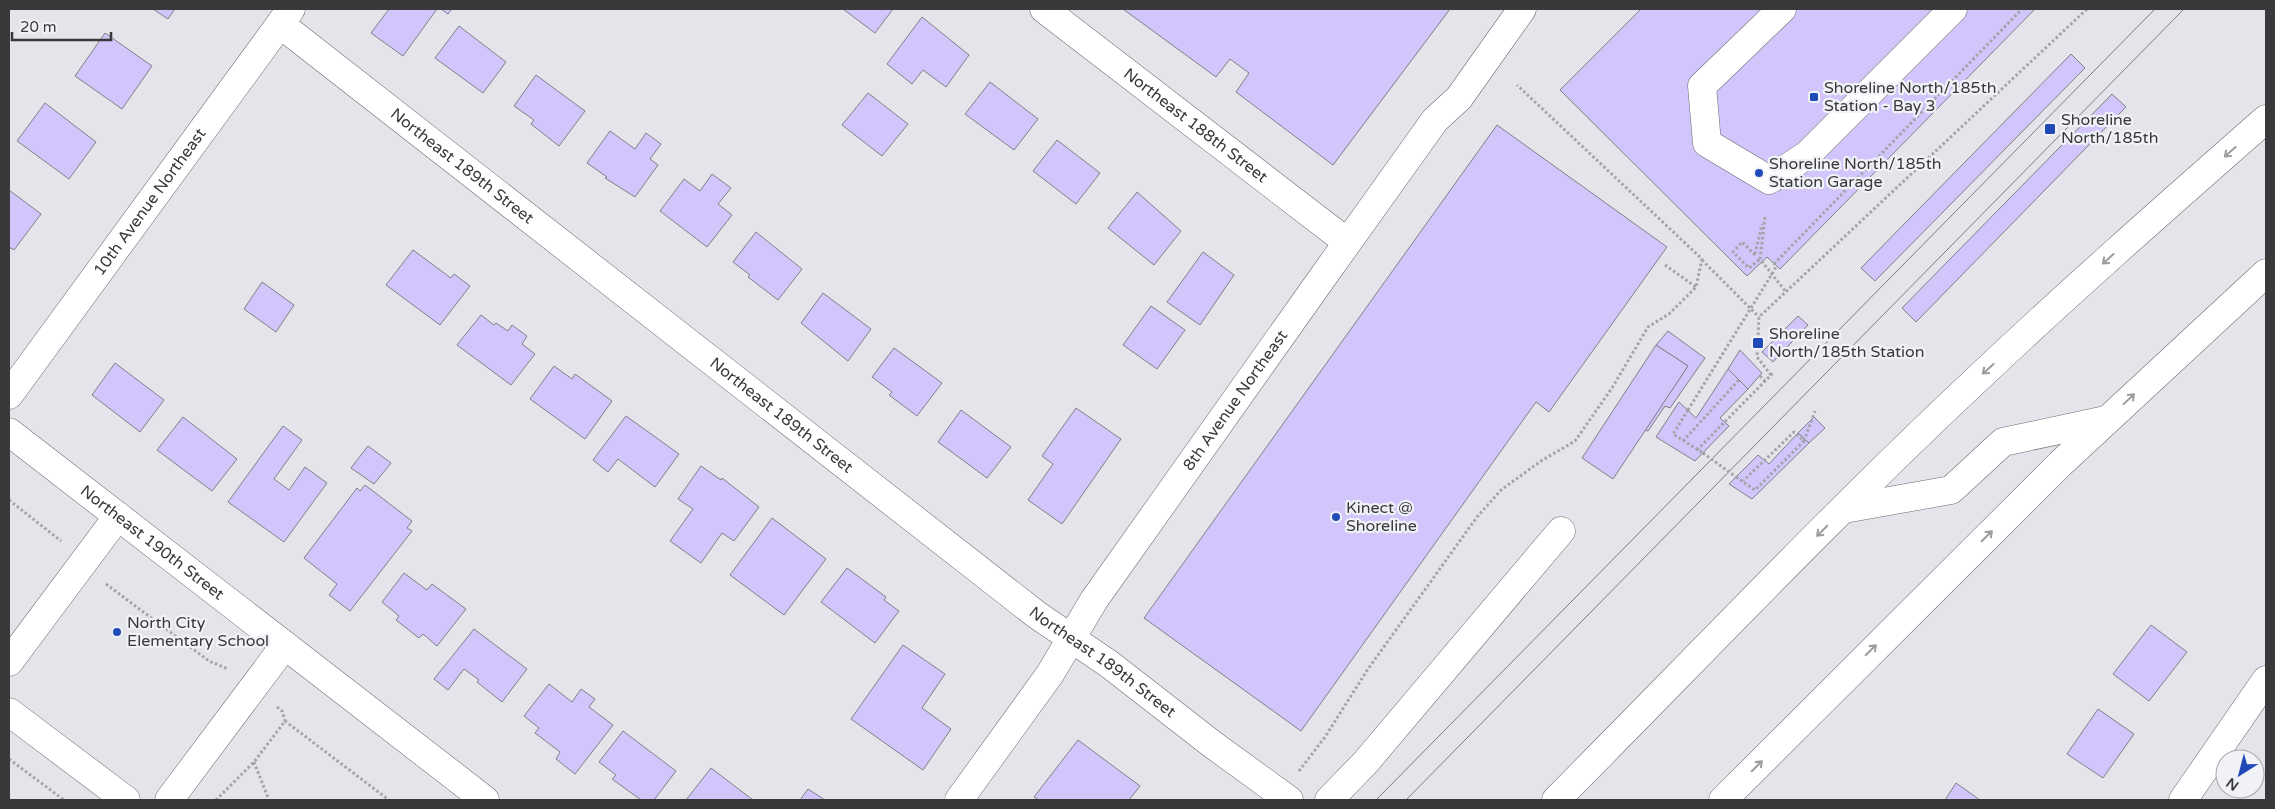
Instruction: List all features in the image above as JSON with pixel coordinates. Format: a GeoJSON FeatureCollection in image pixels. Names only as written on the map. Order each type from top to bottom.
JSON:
{"type":"FeatureCollection","features":[{"type":"Feature","properties":{"kind":"main road","name":"Northeast 188th Street"},"geometry":{"type":"LineString","coordinates":[[1044,9],[1347,242]]}},
{"type":"Feature","properties":{"kind":"main road","name":"8th Avenue Northeast"},"geometry":{"type":"LineString","coordinates":[[959,800],[1050,674],[1094,600],[1347,242],[1435,120],[1459,98],[1522,9]]}},
{"type":"Feature","properties":{"kind":"main road"},"geometry":{"type":"LineString","coordinates":[[1782,9],[1702,86],[1707,143],[1769,180],[1807,155],[1953,9]]}},
{"type":"Feature","properties":{"kind":"main road","name":"10th Avenue Northeast"},"geometry":{"type":"LineString","coordinates":[[9,395],[285,17]]}},
{"type":"Feature","properties":{"kind":"main road","name":"Northeast 189th Street"},"geometry":{"type":"LineString","coordinates":[[285,17],[1037,615],[1110,664],[1212,744],[1289,800]]}},
{"type":"Feature","properties":{"kind":"main road"},"geometry":{"type":"LineString","coordinates":[[1556,800],[1844,509],[1971,384],[2266,120]]}},
{"type":"Feature","properties":{"kind":"main road"},"geometry":{"type":"LineString","coordinates":[[1722,800],[2053,470],[2266,273]]}},
{"type":"Feature","properties":{"kind":"main road"},"geometry":{"type":"LineString","coordinates":[[1844,509],[1951,490],[2003,442],[2106,420]]}},
{"type":"Feature","properties":{"kind":"main road","name":"Northeast 190th Street"},"geometry":{"type":"LineString","coordinates":[[9,432],[485,800]]}},
{"type":"Feature","properties":{"kind":"main road"},"geometry":{"type":"LineString","coordinates":[[9,662],[118,516]]}},
{"type":"Feature","properties":{"kind":"main road"},"geometry":{"type":"LineString","coordinates":[[1329,800],[1365,763],[1561,530]]}},
{"type":"Feature","properties":{"kind":"main road"},"geometry":{"type":"LineString","coordinates":[[169,800],[284,645]]}},
{"type":"Feature","properties":{"kind":"main road"},"geometry":{"type":"LineString","coordinates":[[2183,800],[2266,680]]}},
{"type":"Feature","properties":{"kind":"main road"},"geometry":{"type":"LineString","coordinates":[[9,712],[126,800]]}},
{"type":"Feature","properties":{"kind":"path"},"geometry":{"type":"LineString","coordinates":[[1815,411],[1804,441],[1755,490],[1674,434],[1775,269],[1774,264],[2022,9]]}},
{"type":"Feature","properties":{"kind":"path"},"geometry":{"type":"LineString","coordinates":[[1697,450],[1772,374],[1756,356],[1759,317],[2087,9]]}},
{"type":"Feature","properties":{"kind":"path"},"geometry":{"type":"LineString","coordinates":[[1517,85],[1702,259],[1759,317]]}},
{"type":"Feature","properties":{"kind":"path"},"geometry":{"type":"LineString","coordinates":[[1760,260],[1749,268],[1733,252],[1742,242],[1755,255],[1765,211]]}},
{"type":"Feature","properties":{"kind":"path"},"geometry":{"type":"LineString","coordinates":[[1765,217],[1760,260],[1786,292]]}},
{"type":"Feature","properties":{"kind":"path"},"geometry":{"type":"LineString","coordinates":[[1296,774],[1324,738],[1368,670],[1477,517],[1500,490],[1541,460],[1576,441],[1612,388],[1648,328],[1668,314],[1696,287],[1702,259]]}},
{"type":"Feature","properties":{"kind":"path"},"geometry":{"type":"LineString","coordinates":[[1665,266],[1696,287]]}},
{"type":"Feature","properties":{"kind":"path"},"geometry":{"type":"LineString","coordinates":[[1760,376],[1765,381]]}},
{"type":"Feature","properties":{"kind":"path"},"geometry":{"type":"LineString","coordinates":[[1683,441],[1739,380]]}},
{"type":"Feature","properties":{"kind":"path"},"geometry":{"type":"LineString","coordinates":[[1743,481],[1794,432],[1804,441]]}},
{"type":"Feature","properties":{"kind":"path"},"geometry":{"type":"LineString","coordinates":[[9,500],[66,545]]}},
{"type":"Feature","properties":{"kind":"path"},"geometry":{"type":"LineString","coordinates":[[100,580],[210,662],[228,669]]}},
{"type":"Feature","properties":{"kind":"path"},"geometry":{"type":"LineString","coordinates":[[216,800],[254,762],[285,721],[389,800]]}},
{"type":"Feature","properties":{"kind":"path"},"geometry":{"type":"LineString","coordinates":[[9,759],[64,800]]}},
{"type":"Feature","properties":{"kind":"path"},"geometry":{"type":"LineString","coordinates":[[254,762],[269,800]]}},
{"type":"Feature","properties":{"kind":"building"},"geometry":{"type":"Polygon","coordinates":[[[153,9],[175,9],[168,19],[153,9]]]}},
{"type":"Feature","properties":{"kind":"building"},"geometry":{"type":"Polygon","coordinates":[[[389,9],[437,9],[403,56],[371,33],[389,9]]]}},
{"type":"Feature","properties":{"kind":"building"},"geometry":{"type":"Polygon","coordinates":[[[441,9],[452,9],[448,14],[441,9]]]}},
{"type":"Feature","properties":{"kind":"building"},"geometry":{"type":"Polygon","coordinates":[[[843,9],[893,9],[875,33],[843,9]]]}},
{"type":"Feature","properties":{"kind":"building"},"geometry":{"type":"Polygon","coordinates":[[[1123,9],[1450,9],[1333,165],[1236,92],[1249,73],[1230,59],[1216,77],[1123,9]]]}},
{"type":"Feature","properties":{"kind":"building","name":"Shoreline North/185th Station Garage"},"geometry":{"type":"Polygon","coordinates":[[[1641,9],[2035,9],[1780,269],[1767,257],[1747,276],[1560,90],[1641,9]]]}},
{"type":"Feature","properties":{"kind":"building"},"geometry":{"type":"Polygon","coordinates":[[[922,17],[969,55],[946,87],[923,70],[912,84],[887,64],[922,17]]]}},
{"type":"Feature","properties":{"kind":"building"},"geometry":{"type":"Polygon","coordinates":[[[459,26],[506,62],[483,93],[435,58],[459,26]]]}},
{"type":"Feature","properties":{"kind":"building"},"geometry":{"type":"Polygon","coordinates":[[[105,33],[152,66],[122,109],[75,76],[105,33]]]}},
{"type":"Feature","properties":{"kind":"building"},"geometry":{"type":"Polygon","coordinates":[[[2071,54],[2085,68],[1875,281],[1861,268],[2071,54]]]}},
{"type":"Feature","properties":{"kind":"building"},"geometry":{"type":"Polygon","coordinates":[[[536,75],[585,111],[559,146],[531,124],[534,120],[514,106],[536,75]]]}},
{"type":"Feature","properties":{"kind":"building"},"geometry":{"type":"Polygon","coordinates":[[[990,82],[1038,119],[1014,150],[965,114],[990,82]]]}},
{"type":"Feature","properties":{"kind":"building"},"geometry":{"type":"Polygon","coordinates":[[[868,93],[908,124],[882,156],[842,125],[868,93]]]}},
{"type":"Feature","properties":{"kind":"building"},"geometry":{"type":"Polygon","coordinates":[[[2112,94],[2126,107],[1916,322],[1902,308],[2112,94]]]}},
{"type":"Feature","properties":{"kind":"building"},"geometry":{"type":"Polygon","coordinates":[[[45,103],[96,142],[69,179],[17,141],[45,103]]]}},
{"type":"Feature","properties":{"kind":"building","name":"Kinect @ Shoreline"},"geometry":{"type":"Polygon","coordinates":[[[1497,125],[1667,247],[1549,412],[1536,402],[1301,731],[1144,618],[1497,125]]]}},
{"type":"Feature","properties":{"kind":"building"},"geometry":{"type":"Polygon","coordinates":[[[610,131],[635,149],[646,133],[661,144],[650,159],[658,165],[635,197],[605,178],[607,177],[587,163],[610,131]]]}},
{"type":"Feature","properties":{"kind":"building"},"geometry":{"type":"Polygon","coordinates":[[[1057,140],[1100,173],[1076,204],[1033,171],[1057,140]]]}},
{"type":"Feature","properties":{"kind":"building"},"geometry":{"type":"Polygon","coordinates":[[[712,174],[731,188],[718,204],[732,215],[707,247],[660,211],[684,179],[700,191],[712,174]]]}},
{"type":"Feature","properties":{"kind":"building"},"geometry":{"type":"Polygon","coordinates":[[[9,190],[41,214],[14,250],[9,247],[9,190]]]}},
{"type":"Feature","properties":{"kind":"building"},"geometry":{"type":"Polygon","coordinates":[[[1137,192],[1181,231],[1154,265],[1108,228],[1137,192]]]}},
{"type":"Feature","properties":{"kind":"building"},"geometry":{"type":"Polygon","coordinates":[[[756,232],[802,269],[778,300],[748,277],[750,275],[733,262],[756,232]]]}},
{"type":"Feature","properties":{"kind":"building"},"geometry":{"type":"Polygon","coordinates":[[[413,250],[451,278],[454,274],[470,286],[440,325],[386,285],[413,250]]]}},
{"type":"Feature","properties":{"kind":"building"},"geometry":{"type":"Polygon","coordinates":[[[1203,252],[1234,275],[1200,325],[1167,302],[1203,252]]]}},
{"type":"Feature","properties":{"kind":"building"},"geometry":{"type":"Polygon","coordinates":[[[262,282],[294,305],[276,332],[244,309],[262,282]]]}},
{"type":"Feature","properties":{"kind":"building"},"geometry":{"type":"Polygon","coordinates":[[[823,293],[871,329],[848,361],[801,323],[823,293]]]}},
{"type":"Feature","properties":{"kind":"building"},"geometry":{"type":"Polygon","coordinates":[[[1151,306],[1185,330],[1157,369],[1123,345],[1151,306]]]}},
{"type":"Feature","properties":{"kind":"building"},"geometry":{"type":"Polygon","coordinates":[[[481,315],[494,325],[496,323],[508,331],[512,325],[527,336],[522,344],[535,354],[511,385],[457,345],[481,315]]]}},
{"type":"Feature","properties":{"kind":"building"},"geometry":{"type":"Polygon","coordinates":[[[1798,316],[1808,325],[1773,362],[1762,352],[1798,316]]]}},
{"type":"Feature","properties":{"kind":"building"},"geometry":{"type":"Polygon","coordinates":[[[1668,331],[1705,358],[1670,408],[1665,406],[1648,431],[1645,430],[1688,366],[1656,345],[1668,331]]]}},
{"type":"Feature","properties":{"kind":"building"},"geometry":{"type":"Polygon","coordinates":[[[1656,345],[1688,366],[1613,479],[1582,458],[1656,345]]]}},
{"type":"Feature","properties":{"kind":"building"},"geometry":{"type":"Polygon","coordinates":[[[894,348],[942,383],[917,416],[889,395],[892,392],[872,377],[894,348]]]}},
{"type":"Feature","properties":{"kind":"building"},"geometry":{"type":"Polygon","coordinates":[[[1740,350],[1762,373],[1748,389],[1728,369],[1740,350]]]}},
{"type":"Feature","properties":{"kind":"building"},"geometry":{"type":"Polygon","coordinates":[[[115,363],[164,400],[140,432],[92,395],[115,363]]]}},
{"type":"Feature","properties":{"kind":"building"},"geometry":{"type":"Polygon","coordinates":[[[554,366],[572,379],[575,374],[612,401],[585,439],[530,399],[554,366]]]}},
{"type":"Feature","properties":{"kind":"building"},"geometry":{"type":"Polygon","coordinates":[[[1728,369],[1748,389],[1720,418],[1729,426],[1695,461],[1656,437],[1679,402],[1696,418],[1728,369]]]}},
{"type":"Feature","properties":{"kind":"building"},"geometry":{"type":"Polygon","coordinates":[[[1076,408],[1121,439],[1062,524],[1028,500],[1053,464],[1042,456],[1076,408]]]}},
{"type":"Feature","properties":{"kind":"building"},"geometry":{"type":"Polygon","coordinates":[[[961,410],[1011,447],[987,478],[938,442],[961,410]]]}},
{"type":"Feature","properties":{"kind":"building"},"geometry":{"type":"Polygon","coordinates":[[[626,416],[679,454],[655,487],[618,459],[608,472],[593,460],[626,416]]]}},
{"type":"Feature","properties":{"kind":"building"},"geometry":{"type":"Polygon","coordinates":[[[183,417],[237,459],[212,491],[157,450],[183,417]]]}},
{"type":"Feature","properties":{"kind":"building"},"geometry":{"type":"Polygon","coordinates":[[[1814,417],[1825,428],[1809,443],[1798,433],[1814,417]]]}},
{"type":"Feature","properties":{"kind":"building"},"geometry":{"type":"Polygon","coordinates":[[[283,426],[302,440],[274,479],[289,490],[305,467],[327,483],[284,542],[228,502],[283,426]]]}},
{"type":"Feature","properties":{"kind":"building"},"geometry":{"type":"Polygon","coordinates":[[[1798,433],[1809,443],[1752,499],[1729,484],[1758,455],[1769,464],[1798,433]]]}},
{"type":"Feature","properties":{"kind":"building"},"geometry":{"type":"Polygon","coordinates":[[[368,446],[391,463],[374,484],[351,468],[368,446]]]}},
{"type":"Feature","properties":{"kind":"building"},"geometry":{"type":"Polygon","coordinates":[[[701,466],[721,480],[722,478],[759,507],[734,541],[722,533],[701,563],[670,541],[693,509],[678,499],[701,466]]]}},
{"type":"Feature","properties":{"kind":"building"},"geometry":{"type":"Polygon","coordinates":[[[365,485],[412,521],[407,528],[412,531],[350,611],[329,595],[337,584],[304,558],[357,488],[360,491],[365,485]]]}},
{"type":"Feature","properties":{"kind":"building"},"geometry":{"type":"Polygon","coordinates":[[[772,518],[826,559],[784,615],[730,575],[772,518]]]}},
{"type":"Feature","properties":{"kind":"building"},"geometry":{"type":"Polygon","coordinates":[[[847,568],[886,597],[884,600],[899,611],[875,643],[821,602],[847,568]]]}},
{"type":"Feature","properties":{"kind":"building"},"geometry":{"type":"Polygon","coordinates":[[[404,573],[427,590],[432,584],[466,609],[437,646],[423,634],[419,638],[396,620],[399,616],[382,602],[404,573]]]}},
{"type":"Feature","properties":{"kind":"building"},"geometry":{"type":"Polygon","coordinates":[[[2151,625],[2187,652],[2149,701],[2113,674],[2151,625]]]}},
{"type":"Feature","properties":{"kind":"building"},"geometry":{"type":"Polygon","coordinates":[[[474,629],[527,669],[502,702],[477,682],[479,680],[464,669],[448,690],[434,679],[474,629]]]}},
{"type":"Feature","properties":{"kind":"building"},"geometry":{"type":"Polygon","coordinates":[[[903,645],[945,674],[922,708],[951,729],[923,770],[851,719],[903,645]]]}},
{"type":"Feature","properties":{"kind":"building"},"geometry":{"type":"Polygon","coordinates":[[[549,684],[572,702],[581,689],[595,699],[589,707],[613,725],[575,774],[556,759],[560,752],[535,733],[539,728],[524,716],[549,684]]]}},
{"type":"Feature","properties":{"kind":"building"},"geometry":{"type":"Polygon","coordinates":[[[2098,709],[2134,734],[2103,778],[2067,754],[2098,709]]]}},
{"type":"Feature","properties":{"kind":"building"},"geometry":{"type":"Polygon","coordinates":[[[623,731],[676,771],[654,800],[641,800],[612,779],[616,775],[599,762],[623,731]]]}},
{"type":"Feature","properties":{"kind":"building"},"geometry":{"type":"Polygon","coordinates":[[[1078,740],[1140,786],[1129,800],[1039,800],[1034,797],[1078,740]]]}},
{"type":"Feature","properties":{"kind":"building"},"geometry":{"type":"Polygon","coordinates":[[[711,768],[753,800],[686,800],[711,768]]]}},
{"type":"Feature","properties":{"kind":"building"},"geometry":{"type":"Polygon","coordinates":[[[1956,783],[1980,800],[1945,800],[1956,783]]]}},
{"type":"Feature","properties":{"kind":"building"},"geometry":{"type":"Polygon","coordinates":[[[808,789],[825,800],[800,800],[808,789]]]}},
{"type":"Feature","properties":{"kind":"tram line"},"geometry":{"type":"LineString","coordinates":[[1376,800],[2155,9]]}},
{"type":"Feature","properties":{"kind":"tram line"},"geometry":{"type":"LineString","coordinates":[[1406,800],[2184,9]]}},
{"type":"Feature","properties":{"kind":"place","name":"Shoreline North/185th Station - Bay 3"},"geometry":{"type":"Point","coordinates":[1814,97]}},
{"type":"Feature","properties":{"kind":"place","name":"Shoreline North/185th"},"geometry":{"type":"Point","coordinates":[2050,129]}},
{"type":"Feature","properties":{"kind":"place","name":"Shoreline North/185th Station Garage"},"geometry":{"type":"Point","coordinates":[1759,173]}},
{"type":"Feature","properties":{"kind":"place","name":"Shoreline North/185th Station"},"geometry":{"type":"Point","coordinates":[1758,343]}},
{"type":"Feature","properties":{"kind":"place","name":"Kinect @ Shoreline"},"geometry":{"type":"Point","coordinates":[1336,517]}},
{"type":"Feature","properties":{"kind":"place","name":"North City Elementary School"},"geometry":{"type":"Point","coordinates":[117,632]}}]}
